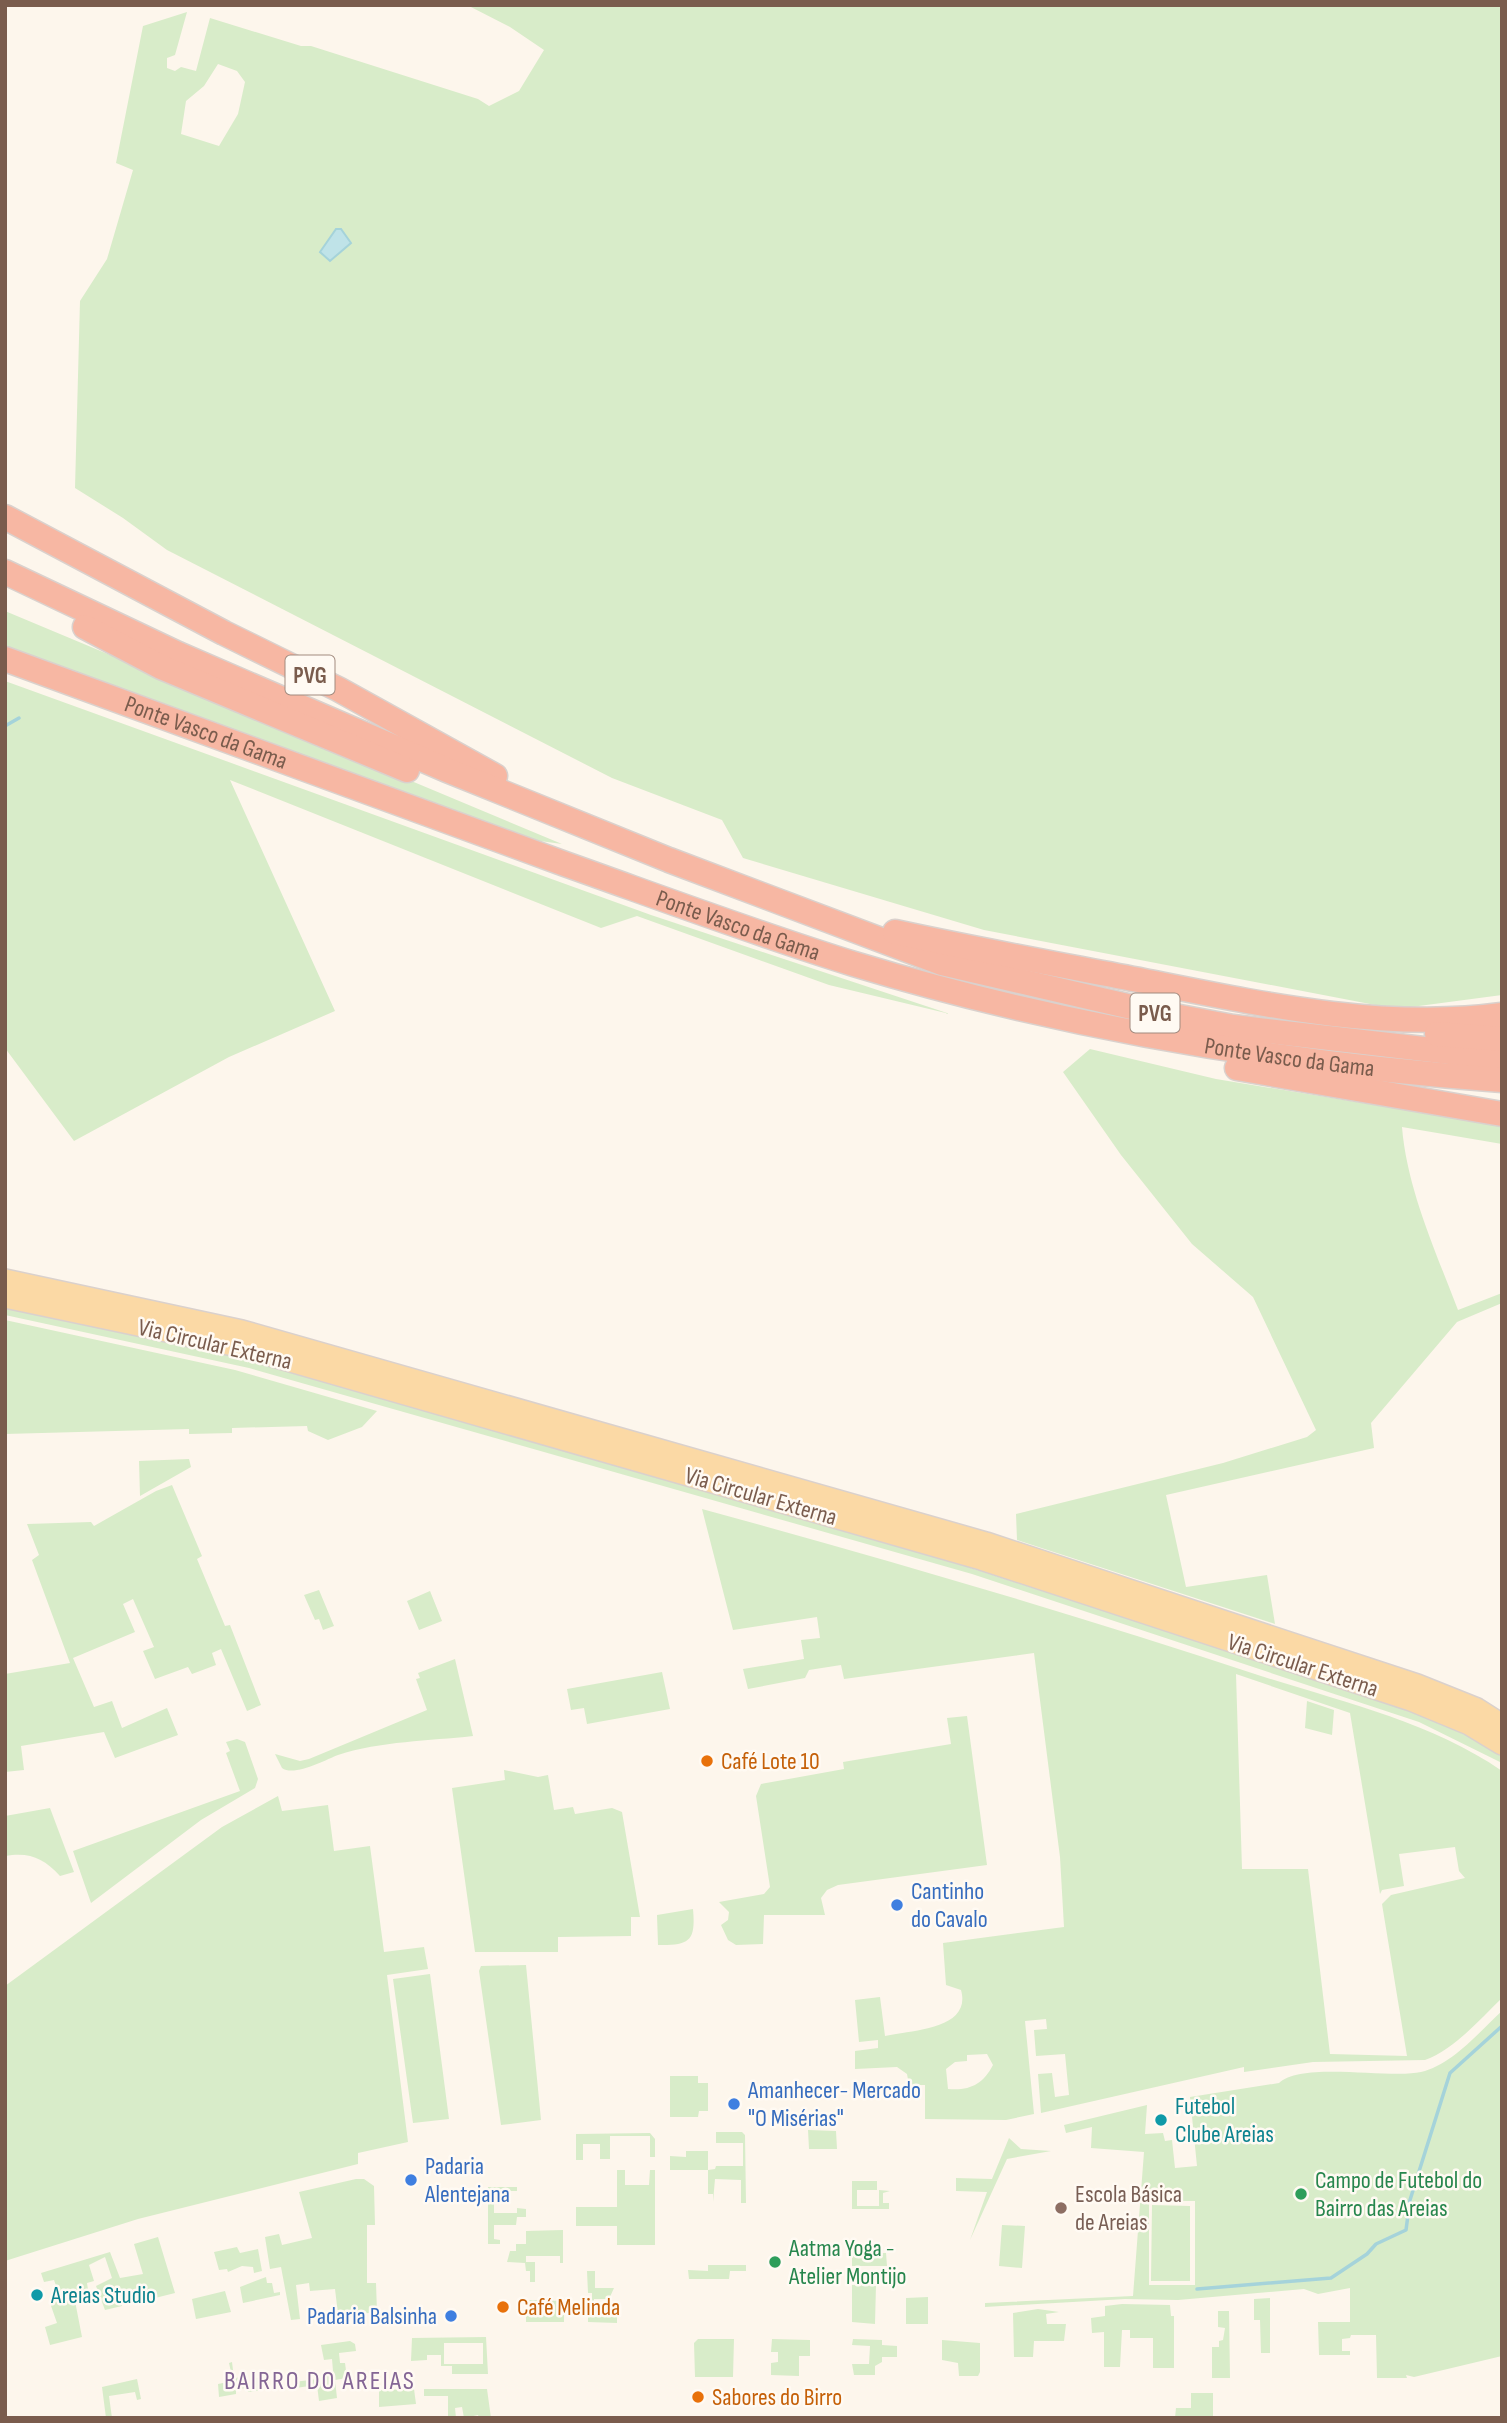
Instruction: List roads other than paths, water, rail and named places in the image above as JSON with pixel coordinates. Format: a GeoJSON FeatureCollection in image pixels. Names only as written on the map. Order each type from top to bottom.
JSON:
{"type":"FeatureCollection","features":[{"type":"Feature","properties":{"kind":"highway","name":"Ponte Vasco da Gama"},"geometry":{"type":"LineString","coordinates":[[5,517],[349,695],[613,838]]}},
{"type":"Feature","properties":{"kind":"highway","name":"Ponte Vasco da Gama"},"geometry":{"type":"LineString","coordinates":[[5,572],[190,659],[613,838],[942,963],[1153,1012],[1233,1027],[1502,1058]]}},
{"type":"Feature","properties":{"kind":"highway","name":"Ponte Vasco da Gama"},"geometry":{"type":"LineString","coordinates":[[5,586],[151,662],[367,755],[515,808],[613,838]]}},
{"type":"Feature","properties":{"kind":"highway","name":"Ponte Vasco da Gama"},"geometry":{"type":"LineString","coordinates":[[5,659],[248,746],[355,788],[858,965],[1044,1012],[1198,1045],[1332,1066],[1502,1080]]}},
{"type":"Feature","properties":{"kind":"highway"},"geometry":{"type":"LineString","coordinates":[[820,916],[1218,995],[1338,1014],[1458,1021],[1502,1015]]}},
{"type":"Feature","properties":{"kind":"highway"},"geometry":{"type":"LineString","coordinates":[[928,939],[1010,966],[1212,1006],[1335,1025],[1502,1039]]}},
{"type":"Feature","properties":{"kind":"highway"},"geometry":{"type":"LineString","coordinates":[[858,965],[1036,1021],[1187,1060],[1502,1114]]}},
{"type":"Feature","properties":{"kind":"main road","name":"Via Circular Externa"},"geometry":{"type":"LineString","coordinates":[[5,1280],[242,1331],[986,1543],[1417,1685],[1476,1709],[1502,1725]]}},
{"type":"Feature","properties":{"kind":"main road","name":"Via Circular Externa"},"geometry":{"type":"LineString","coordinates":[[5,1297],[238,1346],[981,1559],[1411,1700],[1469,1724],[1502,1744]]}},
{"type":"Feature","properties":{"kind":"water"},"geometry":{"type":"Polygon","coordinates":[[[336,229],[341,229],[351,243],[330,261],[320,252],[336,229]]]}},
{"type":"Feature","properties":{"kind":"waterway"},"geometry":{"type":"LineString","coordinates":[[5,726],[19,718]]}},
{"type":"Feature","properties":{"kind":"waterway"},"geometry":{"type":"LineString","coordinates":[[1197,2289],[1331,2278],[1367,2254],[1376,2244],[1406,2230],[1410,2200],[1450,2073],[1502,2026]]}},
{"type":"Feature","properties":{"kind":"place","name":"Café Lote 10"},"geometry":{"type":"Point","coordinates":[707,1761]}},
{"type":"Feature","properties":{"kind":"place","name":"Cantinho do Cavalo"},"geometry":{"type":"Point","coordinates":[897,1905]}},
{"type":"Feature","properties":{"kind":"place","name":"Amanhecer- Mercado \"O Misérias\""},"geometry":{"type":"Point","coordinates":[734,2104]}},
{"type":"Feature","properties":{"kind":"place","name":"Futebol Clube Areias"},"geometry":{"type":"Point","coordinates":[1161,2120]}},
{"type":"Feature","properties":{"kind":"place","name":"Padaria Alentejana"},"geometry":{"type":"Point","coordinates":[411,2180]}},
{"type":"Feature","properties":{"kind":"place","name":"Campo de Futebol do Bairro das Areias"},"geometry":{"type":"Point","coordinates":[1301,2194]}},
{"type":"Feature","properties":{"kind":"place","name":"Escola Básica de Areias"},"geometry":{"type":"Point","coordinates":[1061,2208]}},
{"type":"Feature","properties":{"kind":"place","name":"Aatma Yoga - Atelier Montijo"},"geometry":{"type":"Point","coordinates":[775,2262]}},
{"type":"Feature","properties":{"kind":"place","name":"Areias Studio"},"geometry":{"type":"Point","coordinates":[37,2295]}},
{"type":"Feature","properties":{"kind":"place","name":"Café Melinda"},"geometry":{"type":"Point","coordinates":[503,2307]}},
{"type":"Feature","properties":{"kind":"place","name":"Padaria Balsinha"},"geometry":{"type":"Point","coordinates":[451,2316]}},
{"type":"Feature","properties":{"kind":"place","name":"Sabores do Birro"},"geometry":{"type":"Point","coordinates":[698,2397]}},
{"type":"Feature","properties":{"kind":"district","name":"BAIRRO DO AREIAS"},"geometry":{"type":"Point","coordinates":[320,2380]}}]}
